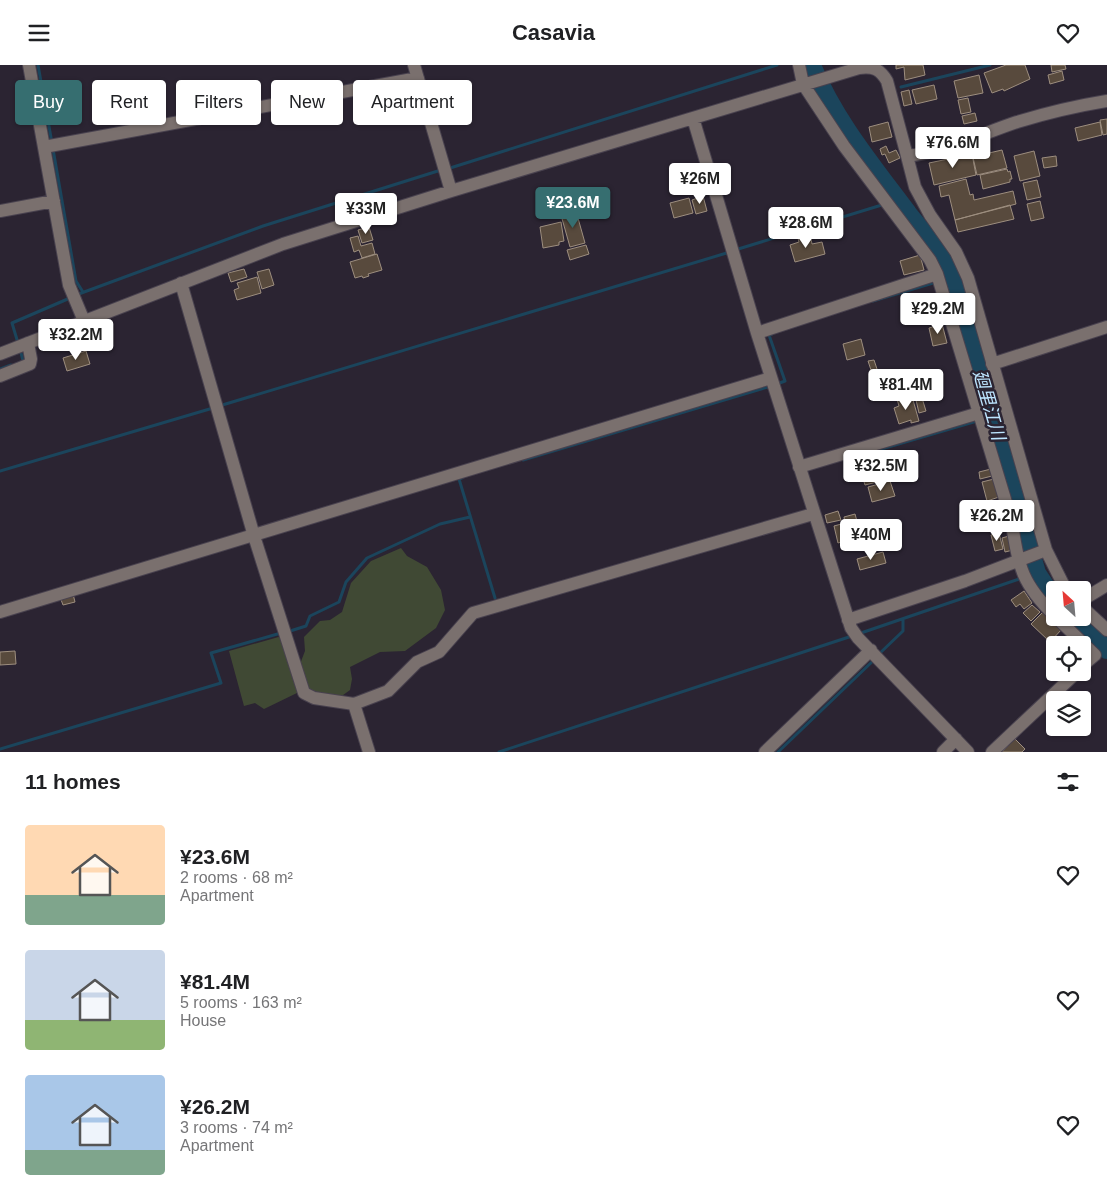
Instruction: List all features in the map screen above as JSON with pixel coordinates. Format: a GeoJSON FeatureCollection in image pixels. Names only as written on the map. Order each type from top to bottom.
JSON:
{"type":"FeatureCollection","features":[{"type":"Feature","properties":{"kind":"street"},"geometry":{"type":"LineString","coordinates":[[29,65],[50,146],[54,201],[73,295],[84,321]]}},
{"type":"Feature","properties":{"kind":"street"},"geometry":{"type":"LineString","coordinates":[[414,65],[451,191]]}},
{"type":"Feature","properties":{"kind":"street"},"geometry":{"type":"LineString","coordinates":[[799,65],[804,84],[844,146],[930,260],[937,274],[1011,519],[1024,578],[1037,599],[1046,608]]}},
{"type":"Feature","properties":{"kind":"street"},"geometry":{"type":"LineString","coordinates":[[0,354],[283,244],[804,84],[829,70],[859,67],[883,69],[915,187],[930,215],[956,252],[968,278],[1043,551],[1061,581]]}},
{"type":"Feature","properties":{"kind":"street"},"geometry":{"type":"LineString","coordinates":[[50,146],[418,78]]}},
{"type":"Feature","properties":{"kind":"street"},"geometry":{"type":"LineString","coordinates":[[907,156],[926,154],[1017,122],[1067,108],[1107,101]]}},
{"type":"Feature","properties":{"kind":"street"},"geometry":{"type":"LineString","coordinates":[[693,118],[772,383],[813,514],[852,629],[968,752]]}},
{"type":"Feature","properties":{"kind":"street"},"geometry":{"type":"LineString","coordinates":[[0,211],[54,201]]}},
{"type":"Feature","properties":{"kind":"street"},"geometry":{"type":"LineString","coordinates":[[757,333],[937,274]]}},
{"type":"Feature","properties":{"kind":"street"},"geometry":{"type":"LineString","coordinates":[[181,283],[254,536],[304,693],[314,698],[354,705],[388,691],[417,662],[439,651],[473,613],[813,514]]}},
{"type":"Feature","properties":{"kind":"street"},"geometry":{"type":"LineString","coordinates":[[992,364],[1107,327]]}},
{"type":"Feature","properties":{"kind":"street"},"geometry":{"type":"LineString","coordinates":[[0,376],[30,364],[31,359],[22,346]]}},
{"type":"Feature","properties":{"kind":"street"},"geometry":{"type":"LineString","coordinates":[[0,611],[772,383]]}},
{"type":"Feature","properties":{"kind":"street"},"geometry":{"type":"LineString","coordinates":[[799,467],[980,417]]}},
{"type":"Feature","properties":{"kind":"street"},"geometry":{"type":"LineString","coordinates":[[852,629],[1020,558],[1043,551]]}},
{"type":"Feature","properties":{"kind":"street"},"geometry":{"type":"LineString","coordinates":[[1091,595],[1107,585]]}},
{"type":"Feature","properties":{"kind":"street"},"geometry":{"type":"LineString","coordinates":[[1091,615],[1107,630]]}},
{"type":"Feature","properties":{"kind":"street"},"geometry":{"type":"LineString","coordinates":[[1065,626],[1076,636]]}},
{"type":"Feature","properties":{"kind":"street"},"geometry":{"type":"LineString","coordinates":[[765,752],[875,655]]}},
{"type":"Feature","properties":{"kind":"street"},"geometry":{"type":"LineString","coordinates":[[992,752],[1067,681]]}},
{"type":"Feature","properties":{"kind":"street"},"geometry":{"type":"LineString","coordinates":[[354,705],[369,752]]}},
{"type":"Feature","properties":{"kind":"street"},"geometry":{"type":"LineString","coordinates":[[943,752],[956,739]]}},
{"type":"Feature","properties":{"kind":"green space"},"geometry":{"type":"Polygon","coordinates":[[[401,548],[407,556],[427,567],[441,590],[445,610],[436,628],[405,651],[380,652],[350,667],[352,679],[350,690],[339,698],[317,695],[307,688],[300,664],[305,651],[304,637],[320,621],[330,620],[342,612],[351,583],[371,561],[401,548]]]}},
{"type":"Feature","properties":{"kind":"green space"},"geometry":{"type":"Polygon","coordinates":[[[282,636],[299,692],[264,709],[255,703],[244,706],[229,651],[282,636]]]}},
{"type":"Feature","properties":{"kind":"building"},"geometry":{"type":"Polygon","coordinates":[[[896,65],[923,65],[925,75],[905,80],[904,67],[896,69],[896,65]]]}},
{"type":"Feature","properties":{"kind":"building"},"geometry":{"type":"Polygon","coordinates":[[[1006,65],[1025,65],[1030,79],[1004,91],[1003,89],[992,93],[984,73],[1006,65]]]}},
{"type":"Feature","properties":{"kind":"building"},"geometry":{"type":"Polygon","coordinates":[[[1051,65],[1065,65],[1066,69],[1052,72],[1051,65]]]}},
{"type":"Feature","properties":{"kind":"building"},"geometry":{"type":"Polygon","coordinates":[[[1062,71],[1064,80],[1050,84],[1048,75],[1062,71]]]}},
{"type":"Feature","properties":{"kind":"building"},"geometry":{"type":"Polygon","coordinates":[[[979,75],[983,93],[958,98],[954,81],[979,75]]]}},
{"type":"Feature","properties":{"kind":"building"},"geometry":{"type":"Polygon","coordinates":[[[934,85],[937,99],[916,104],[912,90],[934,85]]]}},
{"type":"Feature","properties":{"kind":"building"},"geometry":{"type":"Polygon","coordinates":[[[909,90],[912,104],[904,106],[901,92],[909,90]]]}},
{"type":"Feature","properties":{"kind":"building"},"geometry":{"type":"Polygon","coordinates":[[[968,98],[971,112],[961,114],[958,100],[968,98]]]}},
{"type":"Feature","properties":{"kind":"building"},"geometry":{"type":"Polygon","coordinates":[[[975,113],[977,121],[964,124],[962,116],[975,113]]]}},
{"type":"Feature","properties":{"kind":"building"},"geometry":{"type":"Polygon","coordinates":[[[1107,119],[1107,134],[1103,135],[1100,120],[1107,119]]]}},
{"type":"Feature","properties":{"kind":"building"},"geometry":{"type":"Polygon","coordinates":[[[888,122],[892,137],[872,142],[869,127],[888,122]]]}},
{"type":"Feature","properties":{"kind":"building"},"geometry":{"type":"Polygon","coordinates":[[[1100,122],[1102,135],[1078,141],[1075,128],[1100,122]]]}},
{"type":"Feature","properties":{"kind":"building"},"geometry":{"type":"Polygon","coordinates":[[[886,146],[889,153],[896,150],[900,158],[889,163],[885,154],[882,155],[880,149],[886,146]]]}},
{"type":"Feature","properties":{"kind":"building"},"geometry":{"type":"Polygon","coordinates":[[[1002,150],[1007,168],[977,175],[972,153],[975,153],[976,156],[1002,150]]]}},
{"type":"Feature","properties":{"kind":"building"},"geometry":{"type":"Polygon","coordinates":[[[1034,151],[1040,176],[1020,181],[1014,156],[1034,151]]]}},
{"type":"Feature","properties":{"kind":"building"},"geometry":{"type":"Polygon","coordinates":[[[972,154],[976,175],[934,185],[929,163],[972,154]]]}},
{"type":"Feature","properties":{"kind":"building"},"geometry":{"type":"Polygon","coordinates":[[[1056,156],[1057,166],[1044,168],[1042,158],[1056,156]]]}},
{"type":"Feature","properties":{"kind":"building"},"geometry":{"type":"Polygon","coordinates":[[[1007,169],[1008,172],[1010,171],[1012,179],[1010,179],[1010,182],[983,189],[980,175],[1007,169]]]}},
{"type":"Feature","properties":{"kind":"building"},"geometry":{"type":"Polygon","coordinates":[[[966,179],[970,195],[973,194],[974,200],[1013,191],[1016,204],[955,220],[949,195],[941,197],[939,186],[966,179]]]}},
{"type":"Feature","properties":{"kind":"building"},"geometry":{"type":"Polygon","coordinates":[[[1037,180],[1041,197],[1027,200],[1023,183],[1037,180]]]}},
{"type":"Feature","properties":{"kind":"building"},"geometry":{"type":"Polygon","coordinates":[[[703,196],[707,211],[696,214],[692,200],[703,196]]]}},
{"type":"Feature","properties":{"kind":"building"},"geometry":{"type":"Polygon","coordinates":[[[689,198],[693,213],[674,218],[670,203],[689,198]]]}},
{"type":"Feature","properties":{"kind":"building"},"geometry":{"type":"Polygon","coordinates":[[[1040,201],[1044,218],[1031,221],[1027,204],[1040,201]]]}},
{"type":"Feature","properties":{"kind":"building"},"geometry":{"type":"Polygon","coordinates":[[[1010,205],[1014,219],[958,232],[955,220],[1010,205]]]}},
{"type":"Feature","properties":{"kind":"building"},"geometry":{"type":"Polygon","coordinates":[[[576,211],[585,243],[570,247],[561,215],[576,211]]]}},
{"type":"Feature","properties":{"kind":"building"},"geometry":{"type":"Polygon","coordinates":[[[561,222],[564,241],[559,242],[559,245],[543,248],[540,227],[561,222]]]}},
{"type":"Feature","properties":{"kind":"building"},"geometry":{"type":"Polygon","coordinates":[[[369,227],[373,240],[362,243],[358,230],[369,227]]]}},
{"type":"Feature","properties":{"kind":"building"},"geometry":{"type":"Polygon","coordinates":[[[810,234],[812,244],[822,242],[825,254],[795,262],[790,245],[799,242],[798,238],[810,234]]]}},
{"type":"Feature","properties":{"kind":"building"},"geometry":{"type":"Polygon","coordinates":[[[358,236],[361,246],[372,243],[375,254],[362,258],[359,250],[354,252],[350,238],[358,236]]]}},
{"type":"Feature","properties":{"kind":"building"},"geometry":{"type":"Polygon","coordinates":[[[586,245],[589,254],[570,260],[567,250],[586,245]]]}},
{"type":"Feature","properties":{"kind":"building"},"geometry":{"type":"Polygon","coordinates":[[[377,254],[382,270],[368,274],[369,276],[363,278],[362,276],[355,278],[350,262],[377,254]]]}},
{"type":"Feature","properties":{"kind":"building"},"geometry":{"type":"Polygon","coordinates":[[[920,255],[924,270],[904,275],[900,261],[920,255]]]}},
{"type":"Feature","properties":{"kind":"building"},"geometry":{"type":"Polygon","coordinates":[[[244,269],[247,277],[231,282],[228,273],[244,269]]]}},
{"type":"Feature","properties":{"kind":"building"},"geometry":{"type":"Polygon","coordinates":[[[269,269],[274,285],[262,289],[257,272],[269,269]]]}},
{"type":"Feature","properties":{"kind":"building"},"geometry":{"type":"Polygon","coordinates":[[[257,277],[261,293],[237,300],[234,290],[239,288],[237,283],[257,277]]]}},
{"type":"Feature","properties":{"kind":"building"},"geometry":{"type":"Polygon","coordinates":[[[936,312],[939,323],[931,325],[929,314],[936,312]]]}},
{"type":"Feature","properties":{"kind":"building"},"geometry":{"type":"Polygon","coordinates":[[[942,324],[947,343],[933,346],[929,328],[942,324]]]}},
{"type":"Feature","properties":{"kind":"building"},"geometry":{"type":"Polygon","coordinates":[[[861,339],[865,355],[847,360],[843,344],[861,339]]]}},
{"type":"Feature","properties":{"kind":"building"},"geometry":{"type":"Polygon","coordinates":[[[86,351],[90,364],[67,371],[63,358],[86,351]]]}},
{"type":"Feature","properties":{"kind":"building"},"geometry":{"type":"Polygon","coordinates":[[[874,360],[878,372],[872,373],[868,361],[874,360]]]}},
{"type":"Feature","properties":{"kind":"building"},"geometry":{"type":"Polygon","coordinates":[[[902,379],[906,394],[896,396],[892,382],[902,379]]]}},
{"type":"Feature","properties":{"kind":"building"},"geometry":{"type":"Polygon","coordinates":[[[906,396],[908,401],[913,400],[919,421],[911,423],[911,420],[899,424],[894,408],[899,406],[897,399],[906,396]]]}},
{"type":"Feature","properties":{"kind":"building"},"geometry":{"type":"Polygon","coordinates":[[[922,398],[926,411],[919,413],[916,400],[922,398]]]}},
{"type":"Feature","properties":{"kind":"building"},"geometry":{"type":"Polygon","coordinates":[[[874,453],[877,464],[880,463],[882,471],[875,473],[877,482],[865,485],[857,458],[874,453]]]}},
{"type":"Feature","properties":{"kind":"building"},"geometry":{"type":"Polygon","coordinates":[[[991,469],[992,476],[980,479],[979,472],[991,469]]]}},
{"type":"Feature","properties":{"kind":"building"},"geometry":{"type":"Polygon","coordinates":[[[994,479],[999,497],[987,501],[982,482],[994,479]]]}},
{"type":"Feature","properties":{"kind":"building"},"geometry":{"type":"Polygon","coordinates":[[[890,481],[895,496],[872,502],[868,487],[890,481]]]}},
{"type":"Feature","properties":{"kind":"building"},"geometry":{"type":"Polygon","coordinates":[[[838,511],[841,520],[827,523],[825,515],[838,511]]]}},
{"type":"Feature","properties":{"kind":"building"},"geometry":{"type":"Polygon","coordinates":[[[1004,513],[1008,528],[993,533],[989,517],[1004,513]]]}},
{"type":"Feature","properties":{"kind":"building"},"geometry":{"type":"Polygon","coordinates":[[[855,514],[861,536],[838,543],[834,526],[845,523],[844,517],[855,514]]]}},
{"type":"Feature","properties":{"kind":"building"},"geometry":{"type":"Polygon","coordinates":[[[999,533],[1003,549],[995,551],[991,535],[999,533]]]}},
{"type":"Feature","properties":{"kind":"building"},"geometry":{"type":"Polygon","coordinates":[[[1009,536],[1013,550],[1005,552],[1002,538],[1009,536]]]}},
{"type":"Feature","properties":{"kind":"building"},"geometry":{"type":"Polygon","coordinates":[[[883,552],[886,563],[860,570],[857,559],[883,552]]]}},
{"type":"Feature","properties":{"kind":"building"},"geometry":{"type":"Polygon","coordinates":[[[1024,591],[1032,603],[1024,609],[1020,604],[1016,607],[1011,600],[1024,591]]]}},
{"type":"Feature","properties":{"kind":"building"},"geometry":{"type":"Polygon","coordinates":[[[73,594],[75,602],[63,605],[60,597],[73,594]]]}},
{"type":"Feature","properties":{"kind":"building"},"geometry":{"type":"Polygon","coordinates":[[[1032,605],[1040,612],[1031,621],[1023,613],[1032,605]]]}},
{"type":"Feature","properties":{"kind":"building"},"geometry":{"type":"Polygon","coordinates":[[[1044,611],[1046,613],[1046,626],[1059,626],[1062,629],[1056,636],[1046,636],[1046,638],[1031,624],[1044,611]]]}},
{"type":"Feature","properties":{"kind":"building"},"geometry":{"type":"Polygon","coordinates":[[[15,651],[16,664],[0,665],[0,652],[15,651]]]}},
{"type":"Feature","properties":{"kind":"building"},"geometry":{"type":"Polygon","coordinates":[[[1015,739],[1025,749],[1022,752],[1002,752],[1015,739]]]}},
{"type":"Feature","properties":{"kind":"waterway"},"geometry":{"type":"LineString","coordinates":[[38,65],[52,143]]}},
{"type":"Feature","properties":{"kind":"waterway"},"geometry":{"type":"LineString","coordinates":[[447,169],[777,65]]}},
{"type":"Feature","properties":{"kind":"waterway","name":"廻里江川"},"geometry":{"type":"LineString","coordinates":[[812,65],[831,104],[843,123],[868,160],[926,235],[948,267],[1037,573],[1046,586]]}},
{"type":"Feature","properties":{"kind":"waterway"},"geometry":{"type":"LineString","coordinates":[[901,87],[990,65]]}},
{"type":"Feature","properties":{"kind":"waterway"},"geometry":{"type":"LineString","coordinates":[[53,149],[76,281],[83,292]]}},
{"type":"Feature","properties":{"kind":"waterway"},"geometry":{"type":"LineString","coordinates":[[76,295],[263,226],[441,170]]}},
{"type":"Feature","properties":{"kind":"waterway"},"geometry":{"type":"LineString","coordinates":[[891,203],[899,200]]}},
{"type":"Feature","properties":{"kind":"waterway"},"geometry":{"type":"LineString","coordinates":[[735,250],[885,204]]}},
{"type":"Feature","properties":{"kind":"waterway"},"geometry":{"type":"LineString","coordinates":[[219,406],[730,252]]}},
{"type":"Feature","properties":{"kind":"waterway","name":"廻里江川"},"geometry":{"type":"LineString","coordinates":[[946,278],[952,276]]}},
{"type":"Feature","properties":{"kind":"waterway"},"geometry":{"type":"LineString","coordinates":[[873,301],[933,283]]}},
{"type":"Feature","properties":{"kind":"waterway"},"geometry":{"type":"LineString","coordinates":[[18,343],[12,323],[70,298]]}},
{"type":"Feature","properties":{"kind":"waterway"},"geometry":{"type":"LineString","coordinates":[[772,334],[769,335],[785,381],[777,384]]}},
{"type":"Feature","properties":{"kind":"waterway"},"geometry":{"type":"LineString","coordinates":[[20,349],[22,361]]}},
{"type":"Feature","properties":{"kind":"waterway"},"geometry":{"type":"LineString","coordinates":[[0,369],[11,365]]}},
{"type":"Feature","properties":{"kind":"waterway"},"geometry":{"type":"LineString","coordinates":[[523,460],[771,386]]}},
{"type":"Feature","properties":{"kind":"waterway"},"geometry":{"type":"LineString","coordinates":[[0,471],[213,408]]}},
{"type":"Feature","properties":{"kind":"waterway"},"geometry":{"type":"LineString","coordinates":[[983,419],[993,416]]}},
{"type":"Feature","properties":{"kind":"waterway"},"geometry":{"type":"LineString","coordinates":[[878,450],[977,421]]}},
{"type":"Feature","properties":{"kind":"waterway"},"geometry":{"type":"LineString","coordinates":[[462,478],[459,479],[495,598]]}},
{"type":"Feature","properties":{"kind":"waterway"},"geometry":{"type":"LineString","coordinates":[[287,632],[306,626],[310,616],[339,602],[346,582],[367,558],[440,524],[470,517]]}},
{"type":"Feature","properties":{"kind":"waterway"},"geometry":{"type":"LineString","coordinates":[[1028,576],[1037,573]]}},
{"type":"Feature","properties":{"kind":"waterway"},"geometry":{"type":"LineString","coordinates":[[858,634],[1022,578]]}},
{"type":"Feature","properties":{"kind":"waterway"},"geometry":{"type":"LineString","coordinates":[[879,654],[903,631],[903,619]]}},
{"type":"Feature","properties":{"kind":"waterway","name":"廻里江川"},"geometry":{"type":"LineString","coordinates":[[1082,626],[1107,650]]}},
{"type":"Feature","properties":{"kind":"waterway"},"geometry":{"type":"LineString","coordinates":[[0,749],[221,683],[211,653],[281,633]]}},
{"type":"Feature","properties":{"kind":"waterway"},"geometry":{"type":"LineString","coordinates":[[499,752],[852,636]]}},
{"type":"Feature","properties":{"kind":"waterway"},"geometry":{"type":"LineString","coordinates":[[778,752],[875,659]]}}]}
